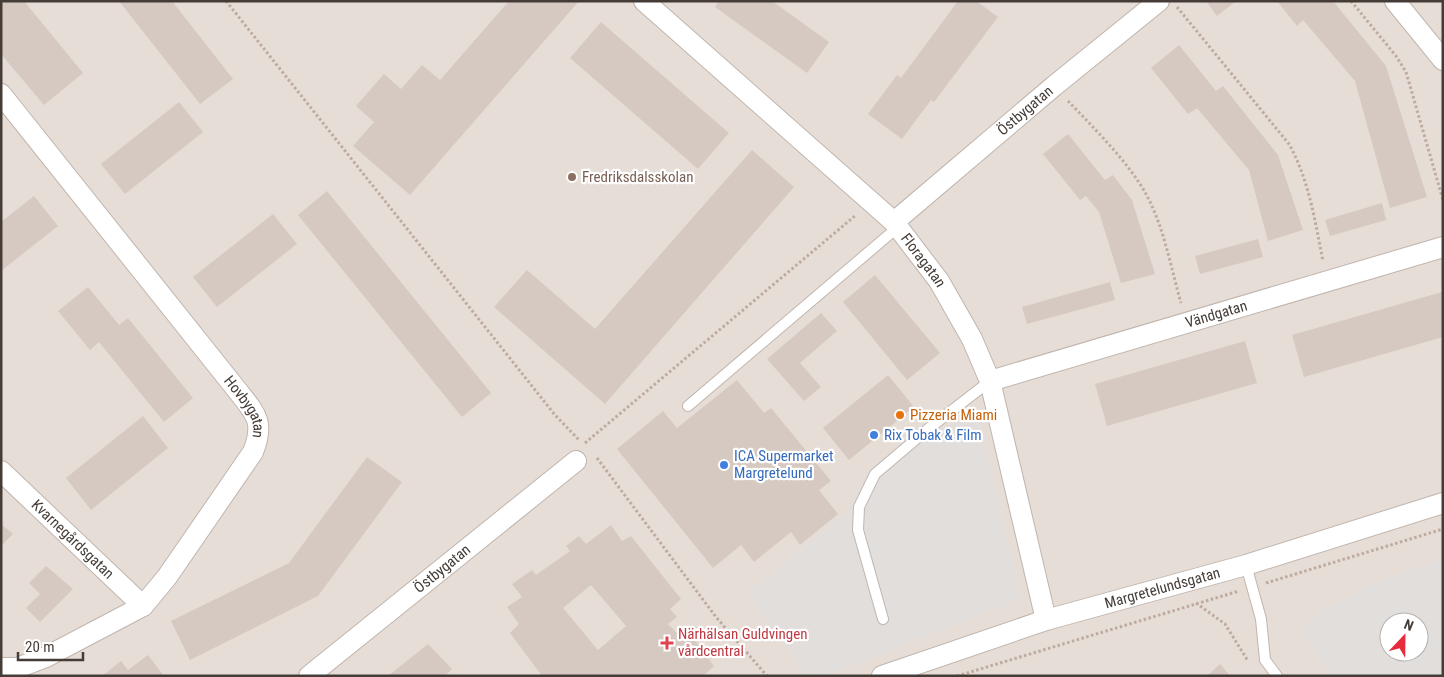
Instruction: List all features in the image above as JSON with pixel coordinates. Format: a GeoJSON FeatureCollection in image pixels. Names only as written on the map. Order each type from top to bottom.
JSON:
{"type":"FeatureCollection","features":[{"type":"Feature","properties":{"kind":"street","name":"Floragatan"},"geometry":{"type":"LineString","coordinates":[[644,1],[896,225],[919,252],[954,305],[972,339],[990,381],[1046,620]]}},
{"type":"Feature","properties":{"kind":"street","name":"Östbygatan"},"geometry":{"type":"LineString","coordinates":[[896,225],[1054,86],[1159,1]]}},
{"type":"Feature","properties":{"kind":"street"},"geometry":{"type":"LineString","coordinates":[[1395,1],[1443,60]]}},
{"type":"Feature","properties":{"kind":"street","name":"Hovbygatan"},"geometry":{"type":"LineString","coordinates":[[1,94],[257,416],[259,426],[259,436],[253,452],[166,577],[143,606],[46,657],[17,668],[1,668]]}},
{"type":"Feature","properties":{"kind":"street","name":"Vändgatan"},"geometry":{"type":"LineString","coordinates":[[990,381],[1443,246]]}},
{"type":"Feature","properties":{"kind":"street","name":"Östbygatan"},"geometry":{"type":"LineString","coordinates":[[309,676],[585,451]]}},
{"type":"Feature","properties":{"kind":"street","name":"Kvarnegårdsgatan"},"geometry":{"type":"LineString","coordinates":[[1,471],[143,606]]}},
{"type":"Feature","properties":{"kind":"street","name":"Margretelundsgatan"},"geometry":{"type":"LineString","coordinates":[[882,676],[1046,620],[1246,565],[1443,503]]}},
{"type":"Feature","properties":{"kind":"lane"},"geometry":{"type":"LineString","coordinates":[[688,406],[896,225]]}},
{"type":"Feature","properties":{"kind":"lane"},"geometry":{"type":"LineString","coordinates":[[882,619],[858,530],[860,507],[875,474],[928,429],[990,381]]}},
{"type":"Feature","properties":{"kind":"lane"},"geometry":{"type":"LineString","coordinates":[[1246,565],[1261,619],[1266,660],[1277,676]]}},
{"type":"Feature","properties":{"kind":"path"},"geometry":{"type":"LineString","coordinates":[[226,1],[716,617],[767,676]]}},
{"type":"Feature","properties":{"kind":"path"},"geometry":{"type":"LineString","coordinates":[[1173,1],[1288,144],[1299,163],[1311,202],[1327,281]]}},
{"type":"Feature","properties":{"kind":"path"},"geometry":{"type":"LineString","coordinates":[[1351,1],[1396,56],[1406,72],[1443,200]]}},
{"type":"Feature","properties":{"kind":"path"},"geometry":{"type":"LineString","coordinates":[[1054,86],[1129,170],[1146,194],[1157,222],[1186,323]]}},
{"type":"Feature","properties":{"kind":"path"},"geometry":{"type":"LineString","coordinates":[[585,451],[871,202]]}},
{"type":"Feature","properties":{"kind":"path"},"geometry":{"type":"LineString","coordinates":[[957,676],[1443,529]]}},
{"type":"Feature","properties":{"kind":"path"},"geometry":{"type":"LineString","coordinates":[[1196,604],[1225,624],[1253,668]]}},
{"type":"Feature","properties":{"kind":"shaded area"},"geometry":{"type":"Polygon","coordinates":[[[1,1],[1443,1],[1443,676],[1,676],[1,1]]]}},
{"type":"Feature","properties":{"kind":"shaded area"},"geometry":{"type":"Polygon","coordinates":[[[979,416],[1020,599],[825,676],[805,676],[747,592],[845,514],[872,467],[929,432],[979,416]]]}},
{"type":"Feature","properties":{"kind":"shaded area"},"geometry":{"type":"Polygon","coordinates":[[[1443,558],[1443,676],[1331,676],[1301,631],[1322,611],[1371,584],[1443,558]]]}},
{"type":"Feature","properties":{"kind":"building"},"geometry":{"type":"Polygon","coordinates":[[[1,1],[24,1],[83,73],[44,105],[1,54],[1,1]]]}},
{"type":"Feature","properties":{"kind":"building"},"geometry":{"type":"Polygon","coordinates":[[[119,1],[172,1],[233,79],[200,104],[119,1]]]}},
{"type":"Feature","properties":{"kind":"building"},"geometry":{"type":"Polygon","coordinates":[[[509,1],[579,1],[410,195],[353,146],[374,122],[356,106],[384,74],[401,89],[422,65],[440,80],[509,1]]]}},
{"type":"Feature","properties":{"kind":"building"},"geometry":{"type":"Polygon","coordinates":[[[719,1],[772,1],[829,42],[807,73],[715,7],[719,1]]]}},
{"type":"Feature","properties":{"kind":"building"},"geometry":{"type":"Polygon","coordinates":[[[958,1],[976,1],[998,17],[934,102],[931,100],[902,139],[868,114],[897,75],[901,78],[958,1]]]}},
{"type":"Feature","properties":{"kind":"building"},"geometry":{"type":"Polygon","coordinates":[[[1206,1],[1236,1],[1217,16],[1206,1]]]}},
{"type":"Feature","properties":{"kind":"building"},"geometry":{"type":"Polygon","coordinates":[[[1277,1],[1333,1],[1386,66],[1427,197],[1390,208],[1355,81],[1303,20],[1297,26],[1277,1]]]}},
{"type":"Feature","properties":{"kind":"building"},"geometry":{"type":"Polygon","coordinates":[[[601,22],[729,133],[698,169],[570,58],[601,22]]]}},
{"type":"Feature","properties":{"kind":"building"},"geometry":{"type":"Polygon","coordinates":[[[1179,45],[1216,91],[1223,86],[1278,155],[1303,230],[1268,241],[1249,170],[1197,108],[1188,114],[1151,68],[1179,45]]]}},
{"type":"Feature","properties":{"kind":"building"},"geometry":{"type":"Polygon","coordinates":[[[179,102],[203,132],[125,194],[101,164],[179,102]]]}},
{"type":"Feature","properties":{"kind":"building"},"geometry":{"type":"Polygon","coordinates":[[[1068,134],[1105,180],[1113,175],[1132,200],[1155,274],[1121,283],[1099,212],[1086,196],[1080,200],[1043,154],[1068,134]]]}},
{"type":"Feature","properties":{"kind":"building"},"geometry":{"type":"Polygon","coordinates":[[[752,150],[794,187],[605,404],[494,307],[527,270],[595,329],[752,150]]]}},
{"type":"Feature","properties":{"kind":"building"},"geometry":{"type":"Polygon","coordinates":[[[327,191],[491,393],[462,417],[298,215],[327,191]]]}},
{"type":"Feature","properties":{"kind":"building"},"geometry":{"type":"Polygon","coordinates":[[[34,196],[58,226],[1,271],[1,222],[34,196]]]}},
{"type":"Feature","properties":{"kind":"building"},"geometry":{"type":"Polygon","coordinates":[[[1382,203],[1386,220],[1330,236],[1325,220],[1382,203]]]}},
{"type":"Feature","properties":{"kind":"building"},"geometry":{"type":"Polygon","coordinates":[[[273,214],[297,244],[217,307],[193,277],[273,214]]]}},
{"type":"Feature","properties":{"kind":"building"},"geometry":{"type":"Polygon","coordinates":[[[1258,239],[1263,257],[1200,274],[1195,256],[1258,239]]]}},
{"type":"Feature","properties":{"kind":"building"},"geometry":{"type":"Polygon","coordinates":[[[875,275],[940,353],[907,380],[843,302],[875,275]]]}},
{"type":"Feature","properties":{"kind":"building"},"geometry":{"type":"Polygon","coordinates":[[[1110,282],[1115,300],[1027,324],[1022,307],[1110,282]]]}},
{"type":"Feature","properties":{"kind":"building"},"geometry":{"type":"Polygon","coordinates":[[[88,287],[119,325],[128,318],[193,398],[164,422],[99,342],[90,350],[58,311],[88,287]]]}},
{"type":"Feature","properties":{"kind":"building"},"geometry":{"type":"Polygon","coordinates":[[[1442,292],[1443,337],[1304,377],[1292,335],[1442,292]]]}},
{"type":"Feature","properties":{"kind":"building"},"geometry":{"type":"Polygon","coordinates":[[[821,313],[837,331],[800,363],[821,387],[804,401],[767,359],[821,313]]]}},
{"type":"Feature","properties":{"kind":"building"},"geometry":{"type":"Polygon","coordinates":[[[1245,341],[1257,383],[1107,426],[1095,384],[1245,341]]]}},
{"type":"Feature","properties":{"kind":"building"},"geometry":{"type":"Polygon","coordinates":[[[888,375],[914,407],[849,460],[823,428],[888,375]]]}},
{"type":"Feature","properties":{"kind":"building","name":"ICA Supermarket Margretelund"},"geometry":{"type":"Polygon","coordinates":[[[737,380],[764,413],[771,408],[831,481],[819,490],[838,514],[800,545],[791,532],[754,562],[741,545],[713,568],[617,449],[663,411],[677,428],[737,380]]]}},
{"type":"Feature","properties":{"kind":"building"},"geometry":{"type":"Polygon","coordinates":[[[143,416],[168,448],[91,510],[66,478],[143,416]]]}},
{"type":"Feature","properties":{"kind":"building"},"geometry":{"type":"Polygon","coordinates":[[[367,457],[402,482],[318,596],[190,660],[171,621],[289,563],[367,457]]]}},
{"type":"Feature","properties":{"kind":"building"},"geometry":{"type":"Polygon","coordinates":[[[1,524],[13,534],[1,546],[1,524]]]}},
{"type":"Feature","properties":{"kind":"building"},"geometry":{"type":"Polygon","coordinates":[[[611,525],[622,541],[631,536],[681,599],[670,609],[677,617],[668,624],[680,636],[687,629],[714,666],[703,676],[542,676],[510,633],[519,624],[507,607],[522,597],[512,584],[532,570],[536,575],[570,551],[566,546],[579,536],[586,544],[611,525]],[[591,585],[563,608],[598,650],[626,626],[591,585]]]}},
{"type":"Feature","properties":{"kind":"building"},"geometry":{"type":"Polygon","coordinates":[[[46,566],[73,589],[40,622],[26,608],[40,594],[29,583],[46,566]]]}},
{"type":"Feature","properties":{"kind":"building"},"geometry":{"type":"Polygon","coordinates":[[[428,644],[452,669],[445,676],[388,676],[428,644]]]}},
{"type":"Feature","properties":{"kind":"building"},"geometry":{"type":"Polygon","coordinates":[[[148,655],[164,676],[102,676],[121,661],[128,670],[148,655]]]}},
{"type":"Feature","properties":{"kind":"building"},"geometry":{"type":"Polygon","coordinates":[[[1220,664],[1230,676],[1207,676],[1220,664]]]}},
{"type":"Feature","properties":{"kind":"place","name":"Fredriksdalsskolan"},"geometry":{"type":"Point","coordinates":[572,177]}},
{"type":"Feature","properties":{"kind":"place","name":"Pizzeria Miami"},"geometry":{"type":"Point","coordinates":[900,415]}},
{"type":"Feature","properties":{"kind":"place","name":"Rix Tobak & Film"},"geometry":{"type":"Point","coordinates":[874,435]}},
{"type":"Feature","properties":{"kind":"place","name":"ICA Supermarket Margretelund"},"geometry":{"type":"Point","coordinates":[724,465]}},
{"type":"Feature","properties":{"kind":"place","name":"Närhälsan Guldvingen vårdcentral"},"geometry":{"type":"Point","coordinates":[667,643]}}]}
